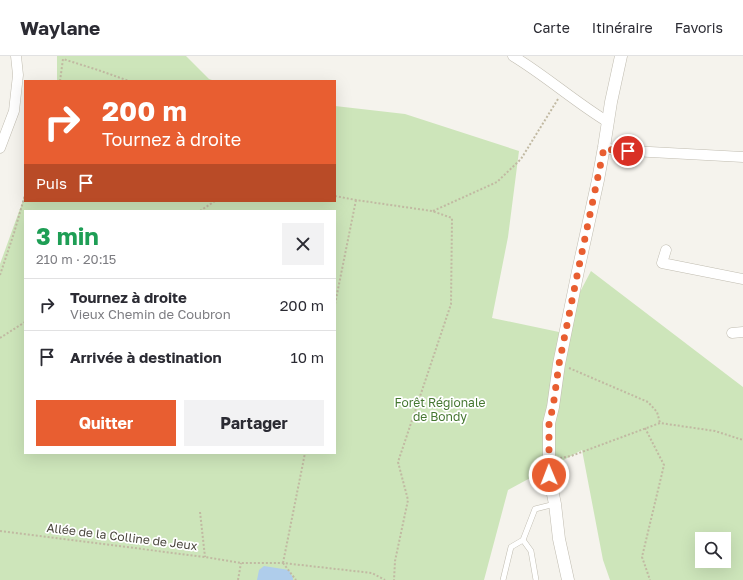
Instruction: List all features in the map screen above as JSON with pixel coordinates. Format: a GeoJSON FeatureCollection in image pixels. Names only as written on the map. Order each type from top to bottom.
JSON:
{"type":"FeatureCollection","features":[{"type":"Feature","properties":{"kind":"street"},"geometry":{"type":"LineString","coordinates":[[0,148],[14,111],[18,74],[16,56]]}},
{"type":"Feature","properties":{"kind":"street"},"geometry":{"type":"LineString","coordinates":[[513,56],[594,114],[608,122]]}},
{"type":"Feature","properties":{"kind":"street"},"geometry":{"type":"LineString","coordinates":[[568,580],[559,539],[556,504],[549,475],[549,423],[553,407],[559,364],[604,148],[620,56]]}},
{"type":"Feature","properties":{"kind":"street"},"geometry":{"type":"LineString","coordinates":[[604,148],[613,150],[743,157]]}},
{"type":"Feature","properties":{"kind":"street"},"geometry":{"type":"LineString","coordinates":[[666,250],[662,263],[743,279]]}},
{"type":"Feature","properties":{"kind":"street"},"geometry":{"type":"LineString","coordinates":[[732,333],[743,332]]}},
{"type":"Feature","properties":{"kind":"street"},"geometry":{"type":"LineString","coordinates":[[553,407],[556,424],[558,456],[556,504]]}},
{"type":"Feature","properties":{"kind":"lane"},"geometry":{"type":"LineString","coordinates":[[502,580],[511,547],[523,540],[535,509],[556,504]]}},
{"type":"Feature","properties":{"kind":"lane"},"geometry":{"type":"LineString","coordinates":[[523,540],[531,551],[536,580]]}},
{"type":"Feature","properties":{"kind":"path"},"geometry":{"type":"LineString","coordinates":[[60,80],[63,59],[126,80]]}},
{"type":"Feature","properties":{"kind":"path"},"geometry":{"type":"LineString","coordinates":[[432,211],[497,182],[521,159],[563,91]]}},
{"type":"Feature","properties":{"kind":"path"},"geometry":{"type":"LineString","coordinates":[[336,196],[432,211],[452,218],[451,304],[398,462],[408,500],[395,561],[394,580]]}},
{"type":"Feature","properties":{"kind":"path"},"geometry":{"type":"LineString","coordinates":[[0,275],[24,198]]}},
{"type":"Feature","properties":{"kind":"path"},"geometry":{"type":"LineString","coordinates":[[336,299],[356,200]]}},
{"type":"Feature","properties":{"kind":"path"},"geometry":{"type":"LineString","coordinates":[[202,210],[214,202]]}},
{"type":"Feature","properties":{"kind":"path"},"geometry":{"type":"LineString","coordinates":[[0,338],[24,323]]}},
{"type":"Feature","properties":{"kind":"path"},"geometry":{"type":"LineString","coordinates":[[559,364],[648,402],[657,412],[660,423]]}},
{"type":"Feature","properties":{"kind":"path"},"geometry":{"type":"LineString","coordinates":[[558,456],[571,456],[660,423],[715,430],[743,440]]}},
{"type":"Feature","properties":{"kind":"path"},"geometry":{"type":"LineString","coordinates":[[645,428],[664,465],[642,557],[650,580]]}},
{"type":"Feature","properties":{"kind":"path"},"geometry":{"type":"LineString","coordinates":[[296,580],[283,563],[305,454]]}},
{"type":"Feature","properties":{"kind":"path"},"geometry":{"type":"LineString","coordinates":[[200,512],[205,557]]}},
{"type":"Feature","properties":{"kind":"path","name":"Allée de la Colline de Jeux"},"geometry":{"type":"LineString","coordinates":[[0,531],[205,557],[241,563],[283,563],[372,573],[385,580]]}},
{"type":"Feature","properties":{"kind":"path"},"geometry":{"type":"LineString","coordinates":[[238,580],[241,563]]}},
{"type":"Feature","properties":{"kind":"green space"},"geometry":{"type":"Polygon","coordinates":[[[57,56],[186,56],[209,79],[212,80],[57,80],[57,56]]]}},
{"type":"Feature","properties":{"kind":"green space","name":"Forêt Régionale de Bondy"},"geometry":{"type":"Polygon","coordinates":[[[336,106],[405,114],[519,151],[508,237],[492,318],[559,332],[591,271],[743,387],[743,580],[610,580],[603,560],[582,450],[508,490],[484,580],[0,580],[0,264],[24,198],[24,202],[336,202],[336,106]]]}},
{"type":"Feature","properties":{"kind":"water"},"geometry":{"type":"Polygon","coordinates":[[[264,566],[289,570],[293,580],[257,580],[259,570],[264,566]]]}},
{"type":"Feature","properties":{"kind":"route"},"geometry":{"type":"LineString","coordinates":[[549,475],[549,423],[553,407],[559,364],[604,148],[628,151]]}}]}
